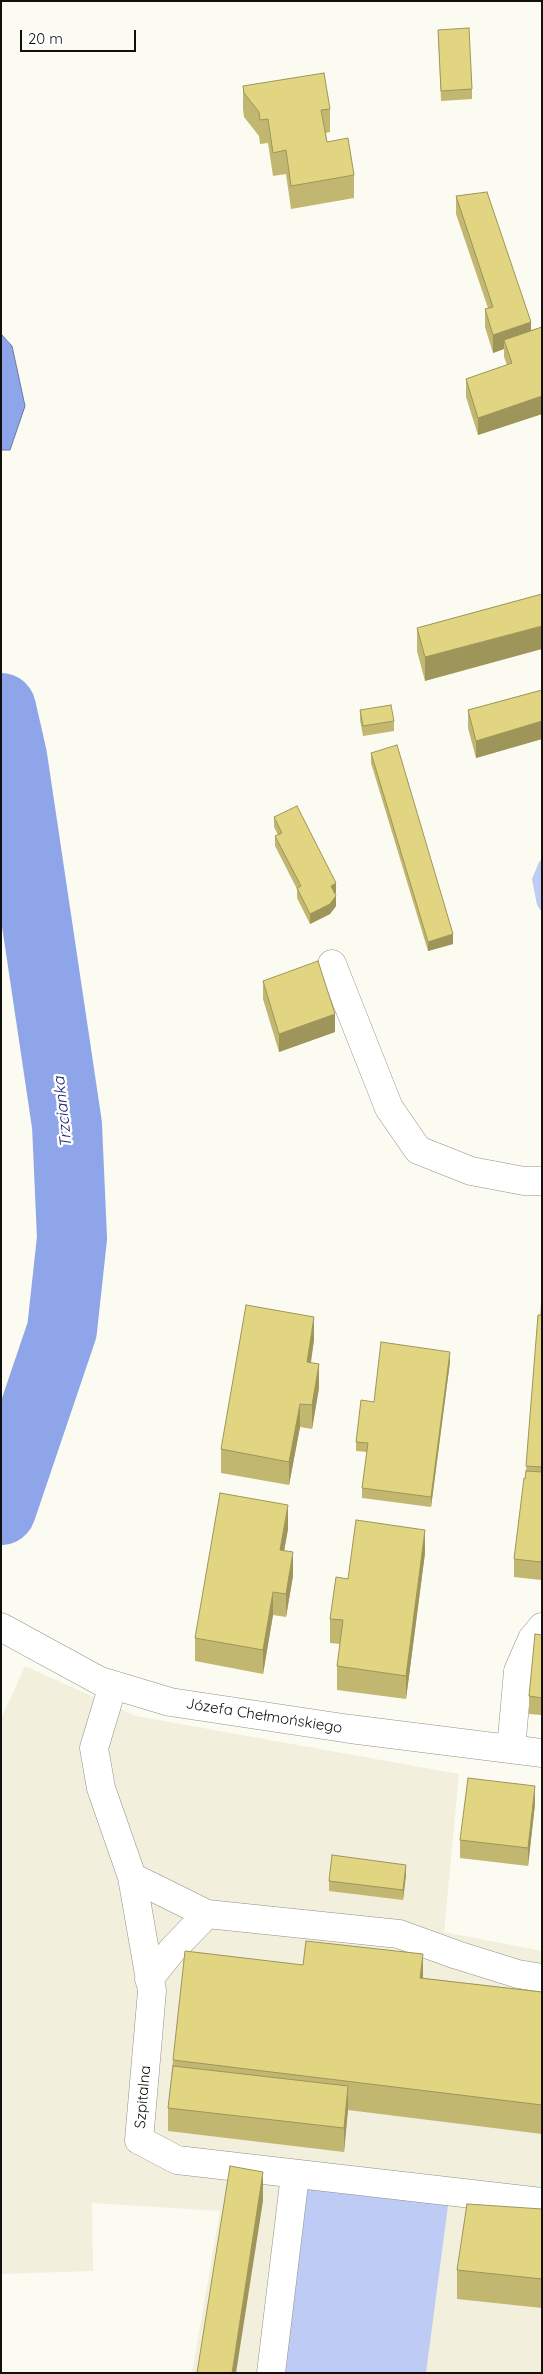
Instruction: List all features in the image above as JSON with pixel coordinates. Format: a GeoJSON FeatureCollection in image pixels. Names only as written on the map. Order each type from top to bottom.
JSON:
{"type":"FeatureCollection","features":[{"type":"Feature","properties":{"kind":"street"},"geometry":{"type":"LineString","coordinates":[[332,964],[389,1108],[418,1150],[471,1171],[524,1181],[542,1181]]}},
{"type":"Feature","properties":{"kind":"street"},"geometry":{"type":"LineString","coordinates":[[511,1749],[518,1671],[532,1639],[542,1627]]}},
{"type":"Feature","properties":{"kind":"street","name":"Józefa Chełmońskiego"},"geometry":{"type":"LineString","coordinates":[[1,1628],[100,1681],[170,1702],[350,1729],[542,1752]]}},
{"type":"Feature","properties":{"kind":"street","name":"Szpitalna"},"geometry":{"type":"LineString","coordinates":[[113,1685],[94,1748],[101,1788],[132,1877],[152,1991],[139,2140],[177,2160],[542,2202]]}},
{"type":"Feature","properties":{"kind":"street"},"geometry":{"type":"LineString","coordinates":[[132,1877],[206,1914],[399,1934],[518,1974],[542,1978]]}},
{"type":"Feature","properties":{"kind":"street"},"geometry":{"type":"LineString","coordinates":[[150,1979],[172,1949],[206,1914]]}},
{"type":"Feature","properties":{"kind":"street"},"geometry":{"type":"LineString","coordinates":[[270,2373],[295,2175]]}},
{"type":"Feature","properties":{"kind":"shaded area"},"geometry":{"type":"Polygon","coordinates":[[[542,860],[542,912],[537,905],[532,879],[539,862],[542,860]]]}},
{"type":"Feature","properties":{"kind":"shaded area"},"geometry":{"type":"Polygon","coordinates":[[[25,1666],[136,1716],[459,1774],[444,1932],[542,1951],[542,2373],[192,2373],[220,2211],[92,2203],[93,2271],[1,2274],[1,1719],[25,1666]]]}},
{"type":"Feature","properties":{"kind":"shaded area"},"geometry":{"type":"Polygon","coordinates":[[[307,2185],[449,2198],[426,2373],[284,2373],[307,2185]]]}},
{"type":"Feature","properties":{"kind":"water"},"geometry":{"type":"Polygon","coordinates":[[[1,334],[12,346],[25,406],[10,450],[1,450],[1,334]]]}},
{"type":"Feature","properties":{"kind":"building"},"geometry":{"type":"Polygon","coordinates":[[[469,28],[472,89],[441,91],[438,30],[469,28]]]}},
{"type":"Feature","properties":{"kind":"building"},"geometry":{"type":"Polygon","coordinates":[[[324,73],[330,109],[321,110],[327,142],[348,138],[354,175],[291,186],[286,150],[273,153],[268,119],[260,120],[259,112],[244,93],[243,86],[324,73]]]}},
{"type":"Feature","properties":{"kind":"building"},"geometry":{"type":"Polygon","coordinates":[[[487,192],[531,322],[493,335],[485,309],[493,307],[456,196],[487,192]]]}},
{"type":"Feature","properties":{"kind":"building"},"geometry":{"type":"Polygon","coordinates":[[[542,327],[542,396],[478,418],[466,379],[512,363],[504,340],[542,327]]]}},
{"type":"Feature","properties":{"kind":"building"},"geometry":{"type":"Polygon","coordinates":[[[542,594],[542,626],[425,657],[417,628],[542,594]]]}},
{"type":"Feature","properties":{"kind":"building"},"geometry":{"type":"Polygon","coordinates":[[[542,690],[542,721],[476,741],[468,710],[542,690]]]}},
{"type":"Feature","properties":{"kind":"building"},"geometry":{"type":"Polygon","coordinates":[[[391,705],[394,721],[363,726],[360,710],[391,705]]]}},
{"type":"Feature","properties":{"kind":"building"},"geometry":{"type":"Polygon","coordinates":[[[397,745],[453,934],[428,942],[371,753],[397,745]]]}},
{"type":"Feature","properties":{"kind":"building"},"geometry":{"type":"Polygon","coordinates":[[[297,806],[336,883],[331,886],[336,896],[330,904],[310,914],[297,888],[301,886],[275,836],[282,833],[274,817],[297,806]]]}},
{"type":"Feature","properties":{"kind":"building"},"geometry":{"type":"Polygon","coordinates":[[[318,961],[335,1014],[279,1034],[263,981],[318,961]]]}},
{"type":"Feature","properties":{"kind":"building"},"geometry":{"type":"Polygon","coordinates":[[[542,1289],[542,1467],[526,1466],[538,1315],[541,1315],[542,1289]]]}},
{"type":"Feature","properties":{"kind":"building"},"geometry":{"type":"Polygon","coordinates":[[[246,1305],[314,1317],[307,1362],[319,1364],[312,1405],[300,1404],[289,1462],[221,1449],[246,1305]]]}},
{"type":"Feature","properties":{"kind":"building"},"geometry":{"type":"Polygon","coordinates":[[[381,1342],[450,1352],[431,1497],[362,1488],[368,1443],[356,1442],[361,1400],[374,1402],[381,1342]]]}},
{"type":"Feature","properties":{"kind":"building"},"geometry":{"type":"Polygon","coordinates":[[[526,1471],[542,1472],[541,1562],[514,1559],[526,1471]]]}},
{"type":"Feature","properties":{"kind":"building"},"geometry":{"type":"Polygon","coordinates":[[[220,1493],[288,1505],[280,1550],[293,1552],[286,1594],[273,1592],[263,1650],[195,1638],[220,1493]]]}},
{"type":"Feature","properties":{"kind":"building"},"geometry":{"type":"Polygon","coordinates":[[[356,1520],[425,1530],[406,1676],[337,1666],[343,1620],[330,1619],[336,1577],[348,1579],[356,1520]]]}},
{"type":"Feature","properties":{"kind":"building"},"geometry":{"type":"Polygon","coordinates":[[[535,1634],[542,1635],[542,1698],[529,1696],[535,1634]]]}},
{"type":"Feature","properties":{"kind":"building"},"geometry":{"type":"Polygon","coordinates":[[[468,1778],[535,1786],[528,1848],[460,1840],[468,1778]]]}},
{"type":"Feature","properties":{"kind":"building"},"geometry":{"type":"Polygon","coordinates":[[[332,1855],[406,1865],[403,1890],[329,1881],[332,1855]]]}},
{"type":"Feature","properties":{"kind":"building"},"geometry":{"type":"Polygon","coordinates":[[[306,1941],[423,1954],[420,1978],[542,1992],[542,2105],[173,2060],[185,1951],[303,1965],[306,1941]]]}},
{"type":"Feature","properties":{"kind":"building"},"geometry":{"type":"Polygon","coordinates":[[[173,2066],[348,2086],[344,2128],[168,2108],[173,2066]]]}},
{"type":"Feature","properties":{"kind":"building"},"geometry":{"type":"Polygon","coordinates":[[[230,2166],[263,2172],[232,2373],[197,2373],[230,2166]]]}},
{"type":"Feature","properties":{"kind":"building"},"geometry":{"type":"Polygon","coordinates":[[[467,2204],[542,2209],[542,2279],[457,2270],[467,2204]]]}},
{"type":"Feature","properties":{"kind":"waterway","name":"Trzcianka"},"geometry":{"type":"LineString","coordinates":[[1,708],[12,756],[67,1125],[72,1238],[62,1330],[1,1510]]}}]}
